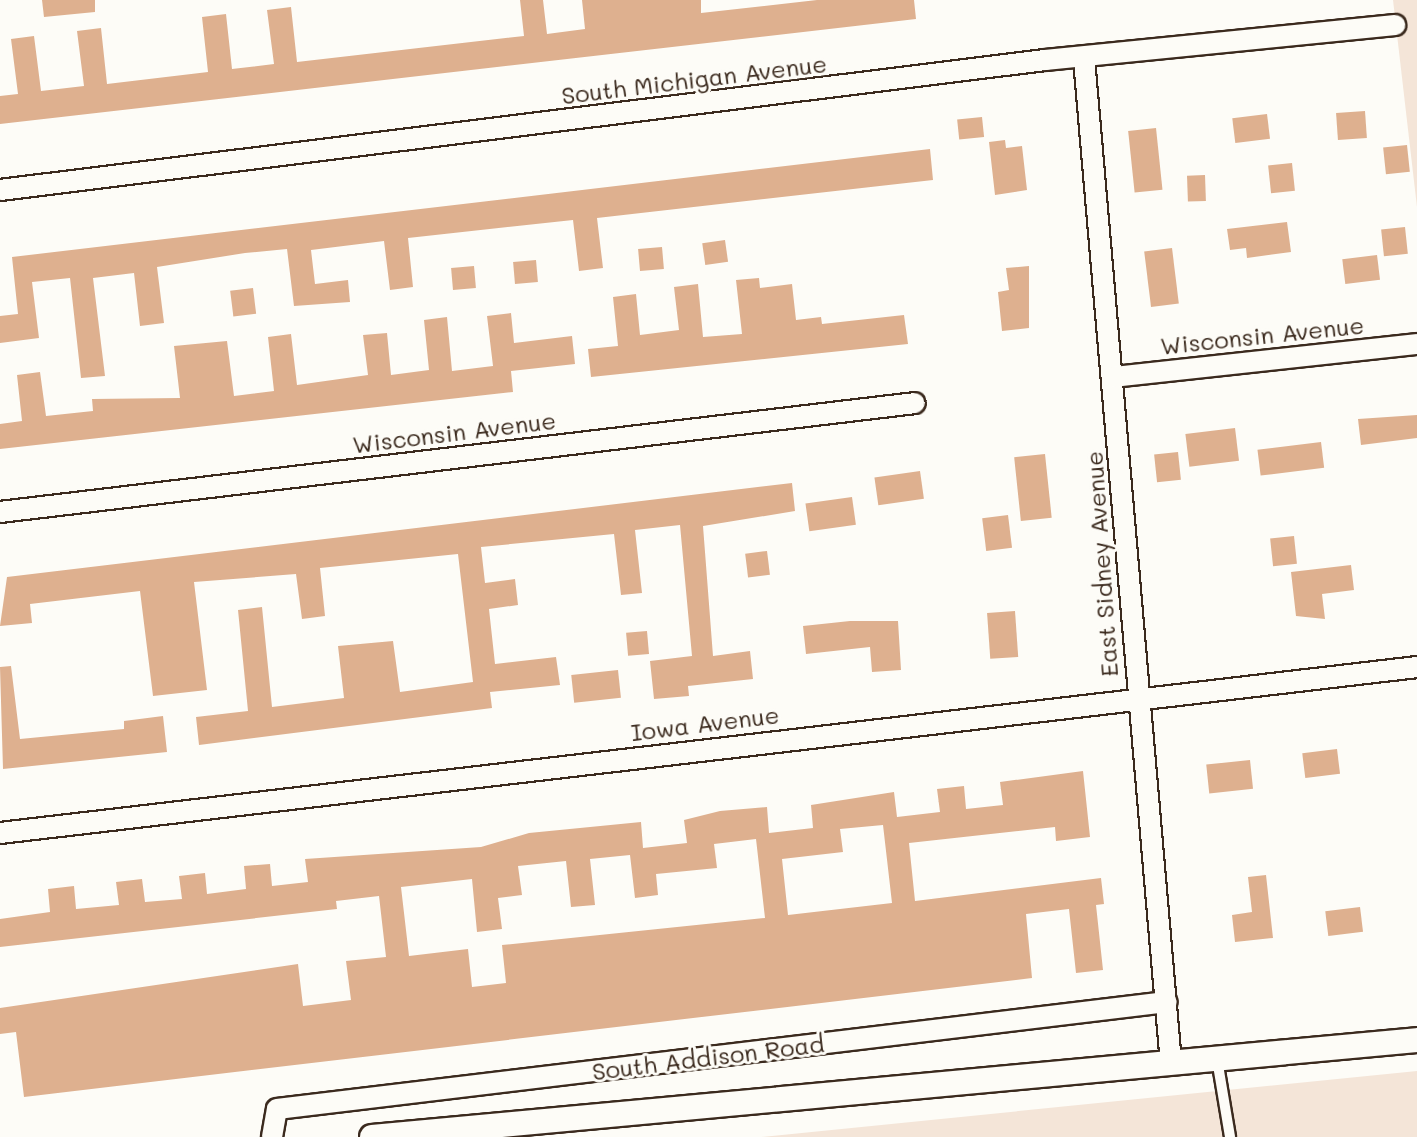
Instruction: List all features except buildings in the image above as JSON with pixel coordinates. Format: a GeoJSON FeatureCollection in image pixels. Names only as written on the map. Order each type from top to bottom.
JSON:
{"type":"FeatureCollection","features":[{"type":"Feature","properties":{"kind":"street","name":"South Michigan Avenue"},"geometry":{"type":"LineString","coordinates":[[0,190],[1084,59],[1395,25]]}},
{"type":"Feature","properties":{"kind":"street","name":"East Sidney Avenue"},"geometry":{"type":"LineString","coordinates":[[1084,59],[1113,377],[1137,704],[1171,1064]]}},
{"type":"Feature","properties":{"kind":"street","name":"Wisconsin Avenue"},"geometry":{"type":"LineString","coordinates":[[1113,377],[1417,344]]}},
{"type":"Feature","properties":{"kind":"street","name":"Wisconsin Avenue"},"geometry":{"type":"LineString","coordinates":[[0,512],[915,403]]}},
{"type":"Feature","properties":{"kind":"street","name":"Iowa Avenue"},"geometry":{"type":"LineString","coordinates":[[0,833],[1137,704],[1417,667]]}},
{"type":"Feature","properties":{"kind":"street","name":"South Addison Road"},"geometry":{"type":"LineString","coordinates":[[272,1137],[277,1109],[1167,1002]]}},
{"type":"Feature","properties":{"kind":"street","name":"South Addison Road"},"geometry":{"type":"LineString","coordinates":[[372,1137],[1417,1040]]}},
{"type":"Feature","properties":{"kind":"lane"},"geometry":{"type":"LineString","coordinates":[[1217,1059],[1230,1137]]}},
{"type":"Feature","properties":{"kind":"shaded area"},"geometry":{"type":"Polygon","coordinates":[[[1393,0],[1417,0],[1417,207],[1393,0]]]}},
{"type":"Feature","properties":{"kind":"shaded area"},"geometry":{"type":"Polygon","coordinates":[[[1417,1071],[1417,1137],[761,1137],[1417,1071]]]}}]}
